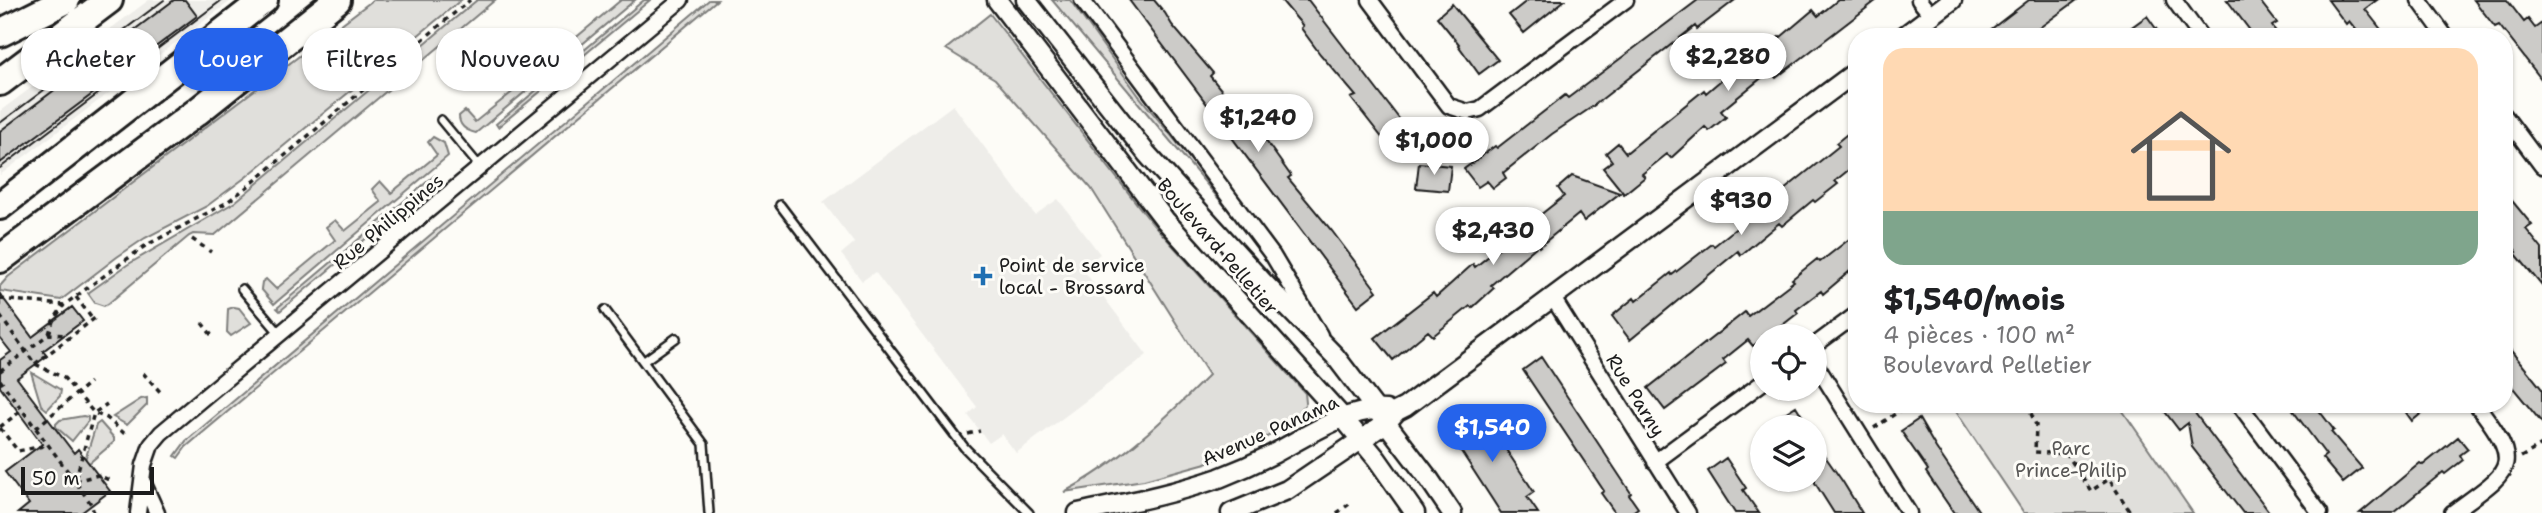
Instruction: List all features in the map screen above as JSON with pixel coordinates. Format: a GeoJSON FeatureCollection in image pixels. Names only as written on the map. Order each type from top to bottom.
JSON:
{"type":"FeatureCollection","features":[{"type":"Feature","properties":{"kind":"highway"},"geometry":{"type":"LineString","coordinates":[[0,33],[66,0]]}},
{"type":"Feature","properties":{"kind":"highway"},"geometry":{"type":"LineString","coordinates":[[0,82],[109,0]]}},
{"type":"Feature","properties":{"kind":"highway"},"geometry":{"type":"LineString","coordinates":[[0,206],[264,0]]}},
{"type":"Feature","properties":{"kind":"highway"},"geometry":{"type":"LineString","coordinates":[[0,259],[198,111],[337,0]]}},
{"type":"Feature","properties":{"kind":"street","name":"Rue Philippines"},"geometry":{"type":"LineString","coordinates":[[138,513],[144,484],[144,465],[151,445],[161,433],[681,0]]}},
{"type":"Feature","properties":{"kind":"street","name":"Boulevard Pelletier"},"geometry":{"type":"LineString","coordinates":[[997,0],[1165,220],[1362,440],[1415,513]]}},
{"type":"Feature","properties":{"kind":"street","name":"Boulevard Pelletier"},"geometry":{"type":"LineString","coordinates":[[1026,0],[1147,154],[1386,414],[1452,513]]}},
{"type":"Feature","properties":{"kind":"street","name":"Boulevard Pelletier"},"geometry":{"type":"LineString","coordinates":[[1082,0],[1273,256],[1335,356]]}},
{"type":"Feature","properties":{"kind":"street"},"geometry":{"type":"LineString","coordinates":[[1370,0],[1449,106],[1468,112],[1480,109],[1626,0]]}},
{"type":"Feature","properties":{"kind":"street"},"geometry":{"type":"LineString","coordinates":[[1919,0],[1931,15]]}},
{"type":"Feature","properties":{"kind":"street"},"geometry":{"type":"LineString","coordinates":[[1914,28],[1952,0]]}},
{"type":"Feature","properties":{"kind":"street"},"geometry":{"type":"LineString","coordinates":[[2174,0],[2194,28]]}},
{"type":"Feature","properties":{"kind":"street"},"geometry":{"type":"LineString","coordinates":[[2419,0],[2439,28]]}},
{"type":"Feature","properties":{"kind":"street","name":"Avenue Panama"},"geometry":{"type":"LineString","coordinates":[[1078,513],[1218,478],[1269,456],[1327,424],[1386,414],[1405,407],[1848,78]]}},
{"type":"Feature","properties":{"kind":"street"},"geometry":{"type":"LineString","coordinates":[[2513,127],[2542,166]]}},
{"type":"Feature","properties":{"kind":"street","name":"Rue Parny"},"geometry":{"type":"LineString","coordinates":[[1553,298],[1688,513]]}},
{"type":"Feature","properties":{"kind":"street"},"geometry":{"type":"LineString","coordinates":[[1827,336],[1848,321]]}},
{"type":"Feature","properties":{"kind":"street"},"geometry":{"type":"LineString","coordinates":[[1827,382],[1909,513]]}},
{"type":"Feature","properties":{"kind":"street"},"geometry":{"type":"LineString","coordinates":[[1656,462],[1750,392]]}},
{"type":"Feature","properties":{"kind":"street"},"geometry":{"type":"LineString","coordinates":[[2246,413],[2320,513]]}},
{"type":"Feature","properties":{"kind":"street"},"geometry":{"type":"LineString","coordinates":[[2452,513],[2497,480],[2507,465],[2504,444],[2482,413]]}},
{"type":"Feature","properties":{"kind":"street","name":"Avenue Panama"},"geometry":{"type":"LineString","coordinates":[[1231,513],[1287,490],[1362,440],[1386,414]]}},
{"type":"Feature","properties":{"kind":"street"},"geometry":{"type":"LineString","coordinates":[[144,484],[157,513]]}},
{"type":"Feature","properties":{"kind":"lane"},"geometry":{"type":"LineString","coordinates":[[441,120],[481,167]]}},
{"type":"Feature","properties":{"kind":"lane"},"geometry":{"type":"LineString","coordinates":[[780,205],[964,447],[1029,513]]}},
{"type":"Feature","properties":{"kind":"lane"},"geometry":{"type":"LineString","coordinates":[[242,289],[281,335]]}},
{"type":"Feature","properties":{"kind":"lane"},"geometry":{"type":"LineString","coordinates":[[605,310],[704,444],[709,513]]}},
{"type":"Feature","properties":{"kind":"lane"},"geometry":{"type":"LineString","coordinates":[[644,360],[676,338]]}},
{"type":"Feature","properties":{"kind":"path"},"geometry":{"type":"LineString","coordinates":[[0,371],[49,334],[53,321],[64,305],[145,246],[226,203],[470,0]]}},
{"type":"Feature","properties":{"kind":"path"},"geometry":{"type":"LineString","coordinates":[[192,239],[211,252]]}},
{"type":"Feature","properties":{"kind":"path"},"geometry":{"type":"LineString","coordinates":[[36,364],[94,319],[76,297]]}},
{"type":"Feature","properties":{"kind":"path"},"geometry":{"type":"LineString","coordinates":[[0,299],[64,305]]}},
{"type":"Feature","properties":{"kind":"path"},"geometry":{"type":"LineString","coordinates":[[0,317],[36,364],[64,378],[94,413],[107,418],[126,435]]}},
{"type":"Feature","properties":{"kind":"path"},"geometry":{"type":"LineString","coordinates":[[202,323],[213,337]]}},
{"type":"Feature","properties":{"kind":"path"},"geometry":{"type":"LineString","coordinates":[[49,334],[65,335],[68,339]]}},
{"type":"Feature","properties":{"kind":"path"},"geometry":{"type":"LineString","coordinates":[[143,373],[163,394]]}},
{"type":"Feature","properties":{"kind":"path"},"geometry":{"type":"LineString","coordinates":[[0,380],[91,504],[94,513]]}},
{"type":"Feature","properties":{"kind":"path"},"geometry":{"type":"LineString","coordinates":[[36,428],[89,383]]}},
{"type":"Feature","properties":{"kind":"path"},"geometry":{"type":"LineString","coordinates":[[74,482],[94,413],[107,404]]}},
{"type":"Feature","properties":{"kind":"path"},"geometry":{"type":"LineString","coordinates":[[22,410],[0,427],[18,451],[48,445]]}},
{"type":"Feature","properties":{"kind":"path"},"geometry":{"type":"LineString","coordinates":[[1861,437],[1897,413]]}},
{"type":"Feature","properties":{"kind":"path"},"geometry":{"type":"LineString","coordinates":[[2031,413],[2036,425],[2035,452],[2067,454],[2091,491],[2109,479],[2131,513]]}},
{"type":"Feature","properties":{"kind":"path"},"geometry":{"type":"LineString","coordinates":[[2507,465],[2542,445]]}},
{"type":"Feature","properties":{"kind":"path"},"geometry":{"type":"LineString","coordinates":[[74,482],[98,475],[109,480]]}},
{"type":"Feature","properties":{"kind":"path"},"geometry":{"type":"LineString","coordinates":[[1337,513],[1352,502]]}},
{"type":"Feature","properties":{"kind":"shaded area"},"geometry":{"type":"Polygon","coordinates":[[[149,0],[232,0],[195,28],[174,28],[174,44],[160,54],[160,28],[111,28],[149,0]]]}},
{"type":"Feature","properties":{"kind":"shaded area"},"geometry":{"type":"Polygon","coordinates":[[[27,91],[111,91],[0,175],[0,111],[27,91]]]}},
{"type":"Feature","properties":{"kind":"shaded area","name":"Point de service local - Brossard"},"geometry":{"type":"Polygon","coordinates":[[[953,105],[1035,215],[1058,199],[1100,254],[1082,268],[1147,355],[1016,453],[1002,434],[989,443],[968,415],[977,407],[875,272],[862,281],[841,254],[854,243],[823,202],[953,105]]]}},
{"type":"Feature","properties":{"kind":"green space"},"geometry":{"type":"Polygon","coordinates":[[[373,0],[461,0],[422,32],[422,28],[336,28],[373,0]]]}},
{"type":"Feature","properties":{"kind":"green space"},"geometry":{"type":"Polygon","coordinates":[[[477,0],[495,0],[462,28],[443,28],[477,0]]]}},
{"type":"Feature","properties":{"kind":"green space"},"geometry":{"type":"Polygon","coordinates":[[[621,0],[635,0],[584,43],[584,31],[621,0]]]}},
{"type":"Feature","properties":{"kind":"green space"},"geometry":{"type":"Polygon","coordinates":[[[644,0],[650,0],[584,55],[584,50],[644,0]]]}},
{"type":"Feature","properties":{"kind":"green space"},"geometry":{"type":"Polygon","coordinates":[[[709,0],[717,0],[200,435],[178,458],[175,456],[186,441],[709,0]]]}},
{"type":"Feature","properties":{"kind":"green space"},"geometry":{"type":"Polygon","coordinates":[[[1052,0],[1070,0],[1139,96],[1236,215],[1234,217],[1052,0]]]}},
{"type":"Feature","properties":{"kind":"green space"},"geometry":{"type":"Polygon","coordinates":[[[990,14],[1148,218],[1305,393],[1306,403],[1291,424],[1206,463],[1144,480],[1064,492],[1122,454],[1209,375],[1091,188],[995,79],[946,49],[990,14]]]}},
{"type":"Feature","properties":{"kind":"green space"},"geometry":{"type":"Polygon","coordinates":[[[436,34],[436,50],[422,61],[422,46],[436,34]]]}},
{"type":"Feature","properties":{"kind":"green space"},"geometry":{"type":"Polygon","coordinates":[[[302,54],[302,91],[350,91],[207,206],[145,238],[61,300],[0,291],[0,286],[8,277],[253,91],[288,91],[288,65],[302,54]]]}},
{"type":"Feature","properties":{"kind":"green space"},"geometry":{"type":"Polygon","coordinates":[[[368,91],[387,91],[215,235],[189,236],[104,306],[95,303],[88,293],[127,265],[235,202],[368,91]]]}},
{"type":"Feature","properties":{"kind":"green space"},"geometry":{"type":"Polygon","coordinates":[[[514,91],[526,91],[476,133],[462,126],[459,116],[465,111],[475,122],[514,91]]]}},
{"type":"Feature","properties":{"kind":"green space"},"geometry":{"type":"Polygon","coordinates":[[[535,91],[541,91],[498,127],[496,124],[535,91]]]}},
{"type":"Feature","properties":{"kind":"green space"},"geometry":{"type":"Polygon","coordinates":[[[433,137],[444,143],[448,156],[274,304],[261,289],[262,282],[266,279],[276,289],[335,240],[326,227],[335,220],[345,231],[381,202],[372,189],[380,181],[391,193],[437,155],[428,142],[433,137]]]}},
{"type":"Feature","properties":{"kind":"green space"},"geometry":{"type":"Polygon","coordinates":[[[435,175],[438,178],[280,311],[277,308],[435,175]]]}},
{"type":"Feature","properties":{"kind":"green space"},"geometry":{"type":"Polygon","coordinates":[[[239,308],[251,323],[231,336],[227,332],[228,309],[239,308]]]}},
{"type":"Feature","properties":{"kind":"green space"},"geometry":{"type":"Polygon","coordinates":[[[31,372],[61,390],[60,396],[47,410],[41,405],[31,372]]]}},
{"type":"Feature","properties":{"kind":"green space"},"geometry":{"type":"Polygon","coordinates":[[[147,398],[147,405],[127,425],[113,417],[141,399],[147,398]]]}},
{"type":"Feature","properties":{"kind":"green space","name":"Parc Prince-Philip"},"geometry":{"type":"Polygon","coordinates":[[[1957,413],[2124,413],[2193,513],[2024,513],[1957,413]]]}},
{"type":"Feature","properties":{"kind":"green space"},"geometry":{"type":"Polygon","coordinates":[[[88,417],[88,421],[72,441],[56,427],[60,420],[88,417]]]}},
{"type":"Feature","properties":{"kind":"green space"},"geometry":{"type":"Polygon","coordinates":[[[100,422],[114,438],[114,442],[88,464],[85,460],[96,425],[100,422]]]}},
{"type":"Feature","properties":{"kind":"building"},"geometry":{"type":"Polygon","coordinates":[[[174,0],[185,0],[197,16],[181,28],[174,28],[174,33],[160,44],[160,28],[137,28],[174,0]]]}},
{"type":"Feature","properties":{"kind":"building"},"geometry":{"type":"Polygon","coordinates":[[[1129,0],[1154,0],[1213,73],[1210,76],[1253,129],[1256,127],[1291,176],[1288,178],[1377,291],[1358,306],[1129,0]]]}},
{"type":"Feature","properties":{"kind":"building"},"geometry":{"type":"Polygon","coordinates":[[[1281,0],[1308,0],[1417,142],[1398,158],[1351,98],[1356,96],[1320,54],[1301,28],[1303,26],[1281,0]]]}},
{"type":"Feature","properties":{"kind":"building"},"geometry":{"type":"Polygon","coordinates":[[[1528,0],[1565,0],[1524,33],[1509,15],[1528,0]]]}},
{"type":"Feature","properties":{"kind":"building"},"geometry":{"type":"Polygon","coordinates":[[[1698,0],[1735,0],[1697,29],[1695,26],[1592,107],[1552,134],[1503,173],[1506,178],[1493,188],[1487,181],[1478,187],[1464,169],[1495,146],[1497,148],[1565,95],[1568,98],[1698,0]]]}},
{"type":"Feature","properties":{"kind":"building"},"geometry":{"type":"Polygon","coordinates":[[[1838,0],[1877,0],[1776,78],[1770,71],[1721,111],[1726,117],[1709,131],[1705,127],[1671,158],[1667,154],[1642,174],[1645,177],[1624,194],[1603,168],[1612,161],[1606,153],[1618,143],[1626,153],[1704,90],[1706,93],[1741,63],[1743,65],[1813,10],[1818,16],[1838,0]]]}},
{"type":"Feature","properties":{"kind":"building"},"geometry":{"type":"Polygon","coordinates":[[[2029,0],[2077,0],[2039,28],[1993,28],[2029,0]]]}},
{"type":"Feature","properties":{"kind":"building"},"geometry":{"type":"Polygon","coordinates":[[[2227,0],[2259,0],[2277,23],[2272,26],[2273,28],[2248,28],[2227,0]]]}},
{"type":"Feature","properties":{"kind":"building"},"geometry":{"type":"Polygon","coordinates":[[[2328,0],[2377,0],[2365,9],[2380,28],[2355,28],[2349,21],[2346,24],[2328,0]]]}},
{"type":"Feature","properties":{"kind":"building"},"geometry":{"type":"Polygon","coordinates":[[[2474,0],[2507,0],[2524,22],[2528,19],[2535,28],[2542,23],[2542,80],[2513,43],[2513,28],[2501,28],[2499,25],[2495,27],[2474,0]]]}},
{"type":"Feature","properties":{"kind":"building"},"geometry":{"type":"Polygon","coordinates":[[[1452,4],[1498,60],[1479,74],[1437,17],[1452,4]]]}},
{"type":"Feature","properties":{"kind":"building"},"geometry":{"type":"Polygon","coordinates":[[[2147,16],[2156,28],[2130,28],[2147,16]]]}},
{"type":"Feature","properties":{"kind":"building"},"geometry":{"type":"Polygon","coordinates":[[[53,91],[96,91],[0,163],[0,131],[53,91]]]}},
{"type":"Feature","properties":{"kind":"building"},"geometry":{"type":"Polygon","coordinates":[[[1848,133],[1848,170],[1835,181],[1838,184],[1815,202],[1813,200],[1782,226],[1779,223],[1741,255],[1738,251],[1630,340],[1612,316],[1712,244],[1714,246],[1839,146],[1836,143],[1848,133]]]}},
{"type":"Feature","properties":{"kind":"building"},"geometry":{"type":"Polygon","coordinates":[[[1419,163],[1451,166],[1448,191],[1416,188],[1419,163]]]}},
{"type":"Feature","properties":{"kind":"building"},"geometry":{"type":"Polygon","coordinates":[[[1572,176],[1620,193],[1584,221],[1579,214],[1491,285],[1494,288],[1472,308],[1470,306],[1433,336],[1428,331],[1393,360],[1375,338],[1433,293],[1436,297],[1473,264],[1475,267],[1564,196],[1558,188],[1572,176]]]}},
{"type":"Feature","properties":{"kind":"building"},"geometry":{"type":"Polygon","coordinates":[[[2513,202],[2532,225],[2526,229],[2542,249],[2542,286],[2515,253],[2517,252],[2513,247],[2513,202]]]}},
{"type":"Feature","properties":{"kind":"building"},"geometry":{"type":"Polygon","coordinates":[[[1848,240],[1848,273],[1823,294],[1821,291],[1796,310],[1798,313],[1784,324],[1750,324],[1750,342],[1748,340],[1723,360],[1726,364],[1665,410],[1648,388],[1745,312],[1748,316],[1794,281],[1792,279],[1817,259],[1820,262],[1848,240]]]}},
{"type":"Feature","properties":{"kind":"building"},"geometry":{"type":"Polygon","coordinates":[[[0,294],[32,337],[72,307],[83,321],[43,351],[47,356],[17,378],[74,453],[78,449],[110,491],[81,513],[18,513],[29,504],[5,472],[42,444],[0,387],[0,360],[11,352],[0,338],[0,294]]]}},
{"type":"Feature","properties":{"kind":"building"},"geometry":{"type":"Polygon","coordinates":[[[2513,353],[2542,389],[2542,423],[2513,388],[2513,353]]]}},
{"type":"Feature","properties":{"kind":"building"},"geometry":{"type":"Polygon","coordinates":[[[1541,357],[1631,493],[1629,495],[1638,508],[1631,513],[1615,513],[1601,493],[1604,491],[1523,370],[1541,357]]]}},
{"type":"Feature","properties":{"kind":"building"},"geometry":{"type":"Polygon","coordinates":[[[1796,406],[1802,415],[1782,415],[1796,406]]]}},
{"type":"Feature","properties":{"kind":"building"},"geometry":{"type":"Polygon","coordinates":[[[1478,407],[1534,492],[1527,497],[1538,513],[1501,513],[1446,428],[1478,407]]]}},
{"type":"Feature","properties":{"kind":"building"},"geometry":{"type":"Polygon","coordinates":[[[2166,413],[2195,413],[2270,513],[2243,513],[2192,447],[2188,423],[2179,430],[2166,413]]]}},
{"type":"Feature","properties":{"kind":"building"},"geometry":{"type":"Polygon","coordinates":[[[2295,413],[2321,413],[2334,430],[2331,432],[2362,468],[2343,483],[2322,458],[2326,455],[2295,413]]]}},
{"type":"Feature","properties":{"kind":"building"},"geometry":{"type":"Polygon","coordinates":[[[2406,413],[2422,413],[2412,421],[2406,413]]]}},
{"type":"Feature","properties":{"kind":"building"},"geometry":{"type":"Polygon","coordinates":[[[1919,419],[1980,513],[1954,513],[1926,472],[1928,470],[1901,431],[1919,419]]]}},
{"type":"Feature","properties":{"kind":"building"},"geometry":{"type":"Polygon","coordinates":[[[2458,437],[2468,449],[2460,455],[2463,460],[2445,474],[2443,472],[2393,513],[2360,513],[2420,463],[2423,465],[2458,437]]]}},
{"type":"Feature","properties":{"kind":"building"},"geometry":{"type":"Polygon","coordinates":[[[1726,458],[1759,513],[1735,513],[1708,471],[1726,458]]]}},
{"type":"Feature","properties":{"kind":"building"},"geometry":{"type":"Polygon","coordinates":[[[1827,459],[1862,513],[1834,513],[1821,492],[1827,492],[1827,459]]]}},
{"type":"Feature","properties":{"kind":"tram line"},"geometry":{"type":"LineString","coordinates":[[0,123],[164,0]]}},
{"type":"Feature","properties":{"kind":"tram line"},"geometry":{"type":"LineString","coordinates":[[0,168],[222,0]]}},
{"type":"Feature","properties":{"kind":"place","name":"Point de service local - Brossard"},"geometry":{"type":"Point","coordinates":[983,276]}}]}
